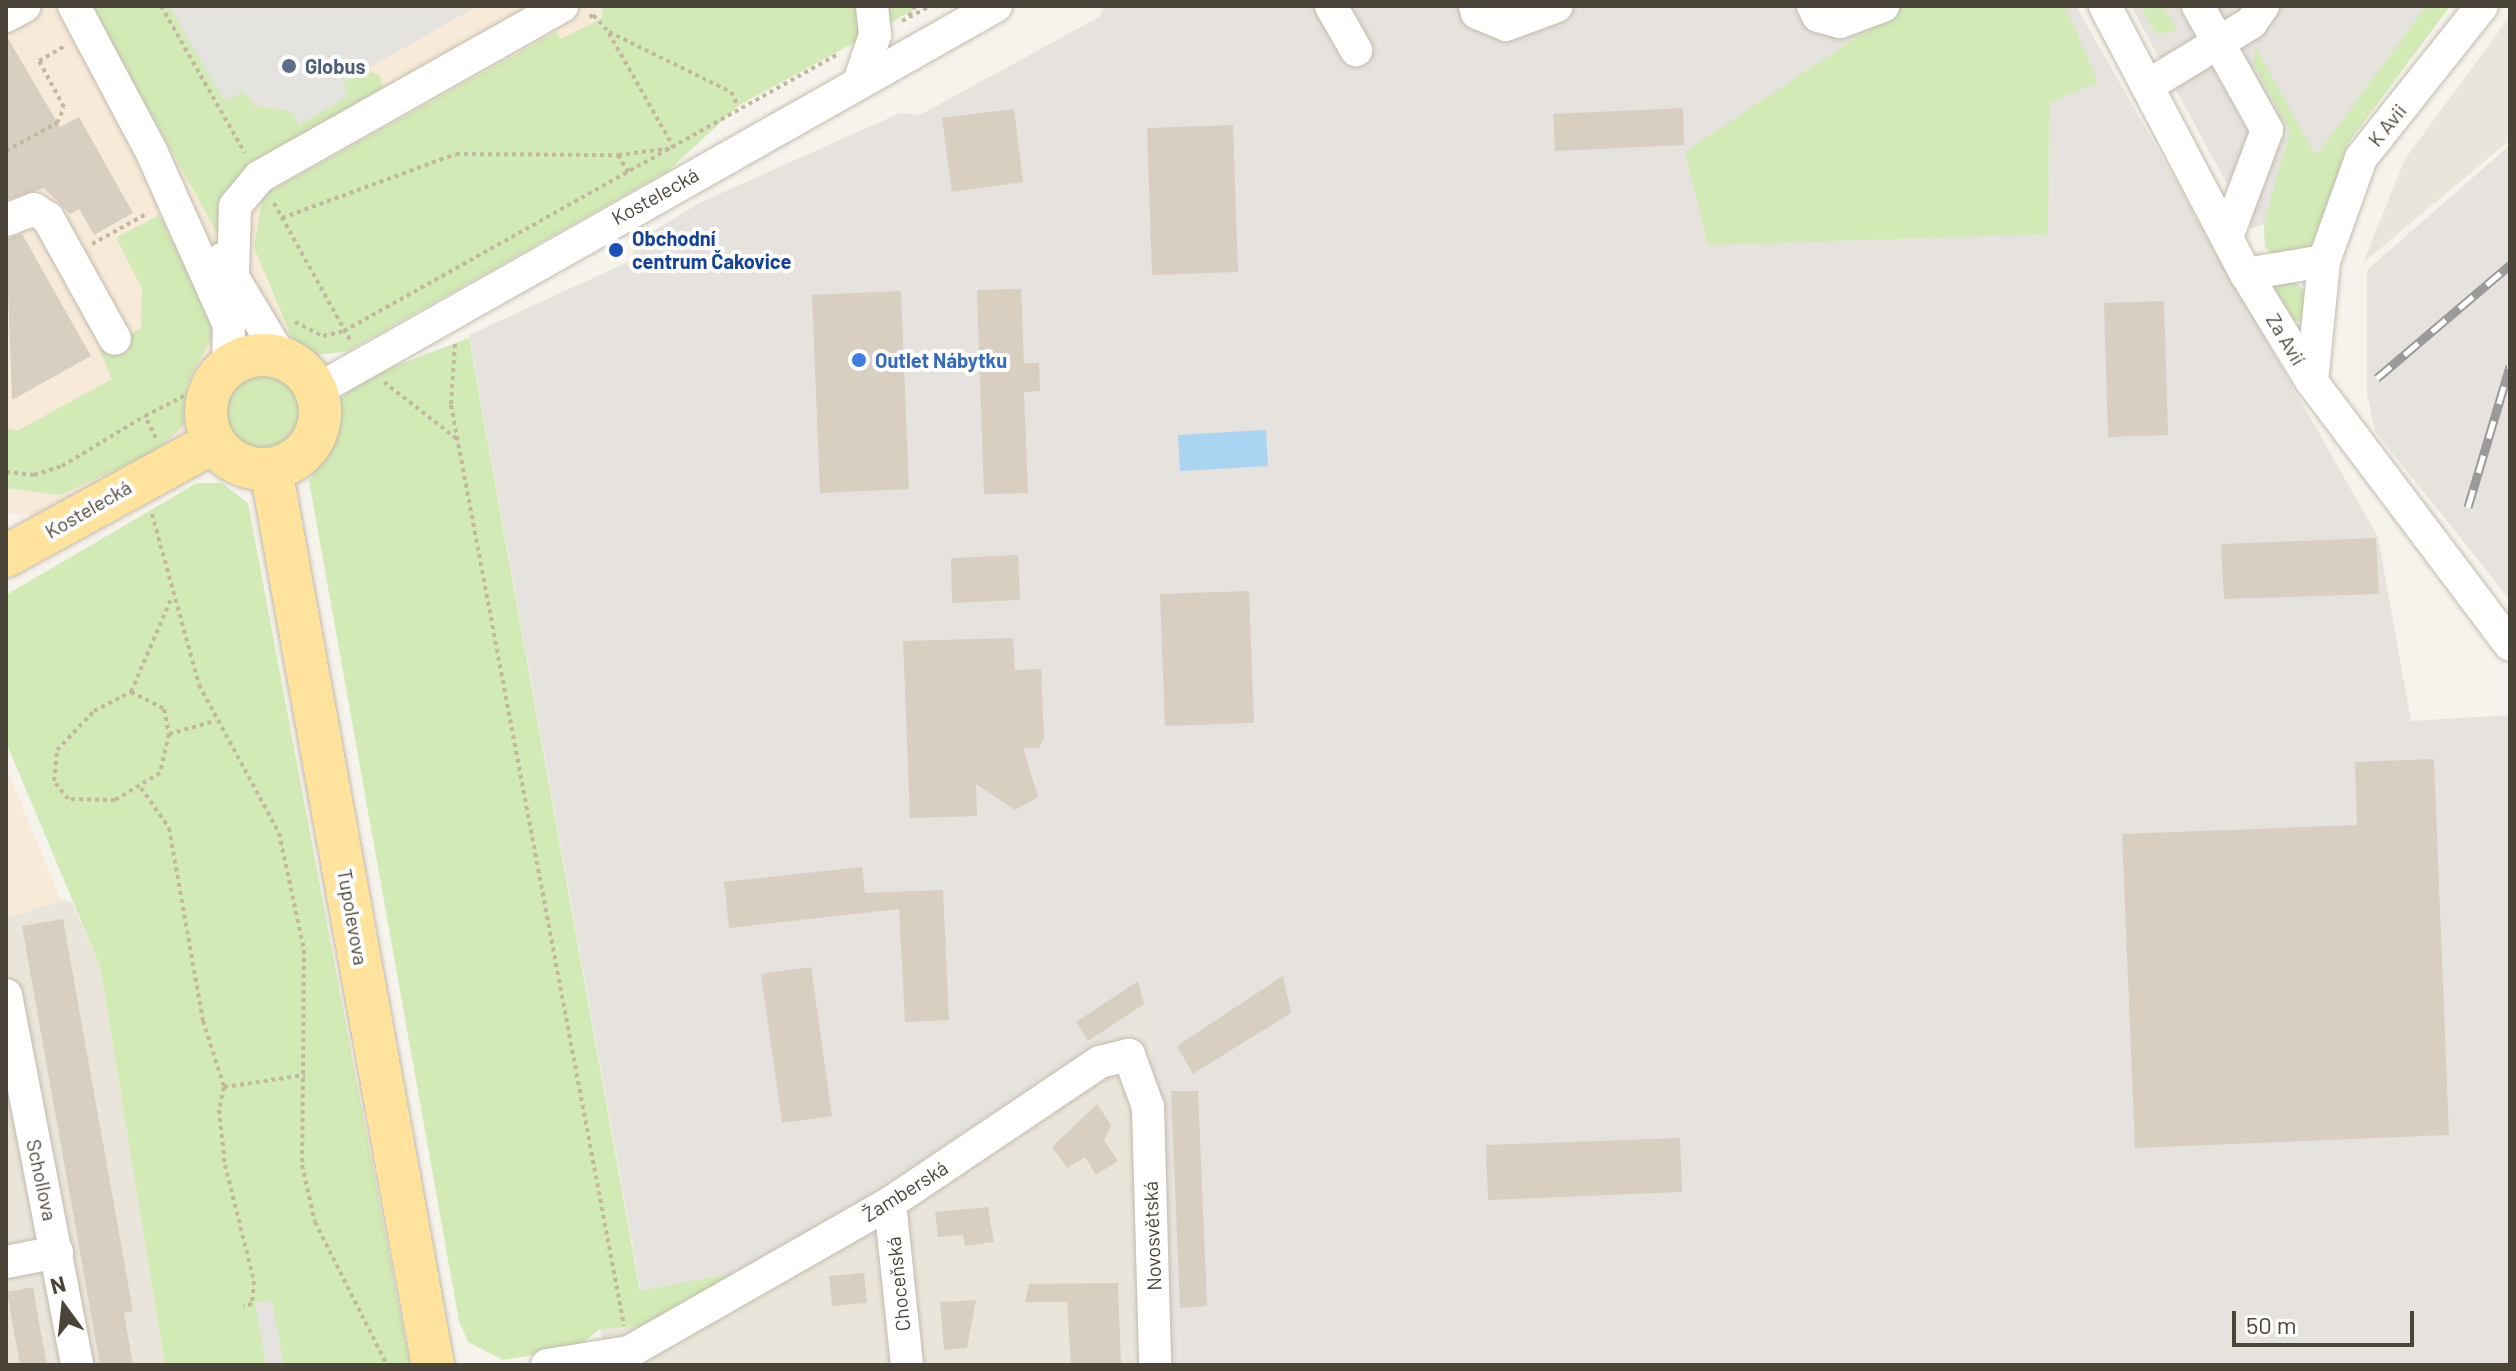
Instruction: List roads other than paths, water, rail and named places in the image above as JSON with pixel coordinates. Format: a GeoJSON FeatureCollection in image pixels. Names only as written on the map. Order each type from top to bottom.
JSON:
{"type":"FeatureCollection","features":[{"type":"Feature","properties":{"kind":"main road"},"geometry":{"type":"LineString","coordinates":[[254,356],[281,357],[317,390],[321,409],[310,446],[271,469],[241,465],[214,442],[206,405],[216,366],[254,356]]}},
{"type":"Feature","properties":{"kind":"main road","name":"Kostelecká"},"geometry":{"type":"LineString","coordinates":[[6,556],[166,464],[214,442]]}},
{"type":"Feature","properties":{"kind":"main road","name":"Tupolevova"},"geometry":{"type":"LineString","coordinates":[[271,469],[433,1365]]}},
{"type":"Feature","properties":{"kind":"street"},"geometry":{"type":"LineString","coordinates":[[6,16],[25,6]]}},
{"type":"Feature","properties":{"kind":"street"},"geometry":{"type":"LineString","coordinates":[[74,6],[152,153],[229,325],[216,366]]}},
{"type":"Feature","properties":{"kind":"street"},"geometry":{"type":"LineString","coordinates":[[233,275],[235,206],[259,177],[562,6]]}},
{"type":"Feature","properties":{"kind":"street","name":"Kostelecká"},"geometry":{"type":"LineString","coordinates":[[317,390],[996,6]]}},
{"type":"Feature","properties":{"kind":"street"},"geometry":{"type":"LineString","coordinates":[[1331,6],[1356,50]]}},
{"type":"Feature","properties":{"kind":"street"},"geometry":{"type":"LineString","coordinates":[[1475,6],[1477,13],[1506,25],[1557,6]]}},
{"type":"Feature","properties":{"kind":"street"},"geometry":{"type":"LineString","coordinates":[[1813,6],[1818,16],[1840,22],[1883,6]]}},
{"type":"Feature","properties":{"kind":"street","name":"Za Avií"},"geometry":{"type":"LineString","coordinates":[[2105,6],[2246,274],[2312,382],[2510,645]]}},
{"type":"Feature","properties":{"kind":"street"},"geometry":{"type":"LineString","coordinates":[[2198,6],[2267,130],[2227,237]]}},
{"type":"Feature","properties":{"kind":"street"},"geometry":{"type":"LineString","coordinates":[[2147,86],[2251,23],[2263,6]]}},
{"type":"Feature","properties":{"kind":"street","name":"K Avii"},"geometry":{"type":"LineString","coordinates":[[2312,382],[2324,261],[2361,158],[2482,6]]}},
{"type":"Feature","properties":{"kind":"street"},"geometry":{"type":"LineString","coordinates":[[859,82],[873,20]]}},
{"type":"Feature","properties":{"kind":"street"},"geometry":{"type":"LineString","coordinates":[[152,153],[233,275],[281,357]]}},
{"type":"Feature","properties":{"kind":"street"},"geometry":{"type":"LineString","coordinates":[[6,220],[34,209],[48,218],[115,339]]}},
{"type":"Feature","properties":{"kind":"street"},"geometry":{"type":"LineString","coordinates":[[2246,274],[2324,261]]}},
{"type":"Feature","properties":{"kind":"street","name":"Schollova"},"geometry":{"type":"LineString","coordinates":[[7,1011],[77,1365]]}},
{"type":"Feature","properties":{"kind":"street","name":"Žamberská"},"geometry":{"type":"LineString","coordinates":[[630,1358],[890,1203],[1100,1062],[1129,1055],[1148,1107]]}},
{"type":"Feature","properties":{"kind":"street","name":"Novosvětská"},"geometry":{"type":"LineString","coordinates":[[1148,1107],[1155,1365]]}},
{"type":"Feature","properties":{"kind":"street","name":"Choceňská"},"geometry":{"type":"LineString","coordinates":[[890,1203],[907,1365]]}},
{"type":"Feature","properties":{"kind":"street"},"geometry":{"type":"LineString","coordinates":[[6,1262],[57,1252]]}},
{"type":"Feature","properties":{"kind":"street"},"geometry":{"type":"LineString","coordinates":[[547,1365],[630,1358]]}},
{"type":"Feature","properties":{"kind":"water"},"geometry":{"type":"Polygon","coordinates":[[[1266,430],[1268,466],[1180,471],[1178,435],[1266,430]]]}},
{"type":"Feature","properties":{"kind":"railway"},"geometry":{"type":"LineString","coordinates":[[2377,378],[2510,265]]}},
{"type":"Feature","properties":{"kind":"railway"},"geometry":{"type":"LineString","coordinates":[[2468,507],[2510,366]]}},
{"type":"Feature","properties":{"kind":"place","name":"Globus"},"geometry":{"type":"Point","coordinates":[289,66]}},
{"type":"Feature","properties":{"kind":"place","name":"Obchodní centrum Čakovice"},"geometry":{"type":"Point","coordinates":[616,250]}},
{"type":"Feature","properties":{"kind":"place","name":"Outlet Nábytku"},"geometry":{"type":"Point","coordinates":[859,360]}}]}
